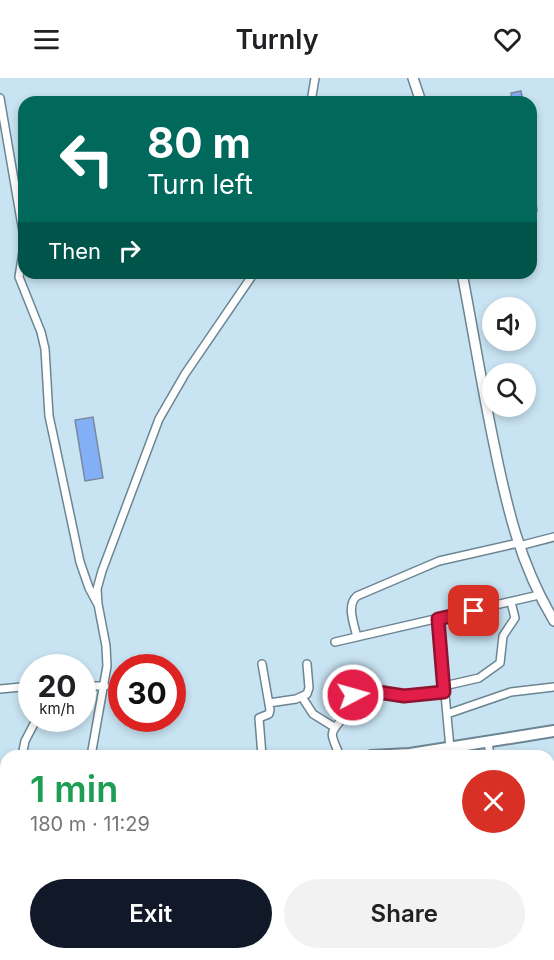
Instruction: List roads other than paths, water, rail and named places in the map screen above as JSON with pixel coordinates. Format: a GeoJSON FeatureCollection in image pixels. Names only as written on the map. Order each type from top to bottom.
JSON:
{"type":"FeatureCollection","features":[{"type":"Feature","properties":{"kind":"main road"},"geometry":{"type":"LineString","coordinates":[[437,750],[554,731]]}},
{"type":"Feature","properties":{"kind":"street"},"geometry":{"type":"LineString","coordinates":[[312,96],[315,78]]}},
{"type":"Feature","properties":{"kind":"street"},"geometry":{"type":"LineString","coordinates":[[413,78],[419,96]]}},
{"type":"Feature","properties":{"kind":"street"},"geometry":{"type":"LineString","coordinates":[[0,98],[18,203]]}},
{"type":"Feature","properties":{"kind":"street"},"geometry":{"type":"LineString","coordinates":[[20,279],[41,332],[45,349],[49,416],[76,545],[88,588],[98,604]]}},
{"type":"Feature","properties":{"kind":"street"},"geometry":{"type":"LineString","coordinates":[[91,750],[108,666],[97,589],[102,571],[159,419],[185,374],[250,279]]}},
{"type":"Feature","properties":{"kind":"street"},"geometry":{"type":"LineString","coordinates":[[463,279],[506,501],[518,545],[538,595],[554,621]]}},
{"type":"Feature","properties":{"kind":"street"},"geometry":{"type":"LineString","coordinates":[[357,637],[351,602],[364,592],[439,561],[554,537]]}},
{"type":"Feature","properties":{"kind":"street"},"geometry":{"type":"LineString","coordinates":[[335,642],[538,595]]}},
{"type":"Feature","properties":{"kind":"street"},"geometry":{"type":"LineString","coordinates":[[337,750],[332,739],[334,727],[346,714],[347,698],[353,695],[378,692],[404,696],[444,689],[479,678],[500,663],[503,636],[515,618],[511,602]]}},
{"type":"Feature","properties":{"kind":"street"},"geometry":{"type":"LineString","coordinates":[[438,619],[450,748]]}},
{"type":"Feature","properties":{"kind":"street"},"geometry":{"type":"LineString","coordinates":[[261,664],[268,703],[268,714],[258,718],[261,750]]}},
{"type":"Feature","properties":{"kind":"street"},"geometry":{"type":"LineString","coordinates":[[268,703],[302,698],[307,694],[309,688],[307,664]]}},
{"type":"Feature","properties":{"kind":"street"},"geometry":{"type":"LineString","coordinates":[[96,686],[105,686]]}},
{"type":"Feature","properties":{"kind":"street"},"geometry":{"type":"LineString","coordinates":[[0,688],[18,687]]}},
{"type":"Feature","properties":{"kind":"street"},"geometry":{"type":"LineString","coordinates":[[447,714],[511,692],[554,687]]}},
{"type":"Feature","properties":{"kind":"street"},"geometry":{"type":"LineString","coordinates":[[302,698],[313,714],[334,727]]}},
{"type":"Feature","properties":{"kind":"street"},"geometry":{"type":"LineString","coordinates":[[23,750],[29,732]]}},
{"type":"Feature","properties":{"kind":"street"},"geometry":{"type":"LineString","coordinates":[[488,742],[489,750]]}}]}
